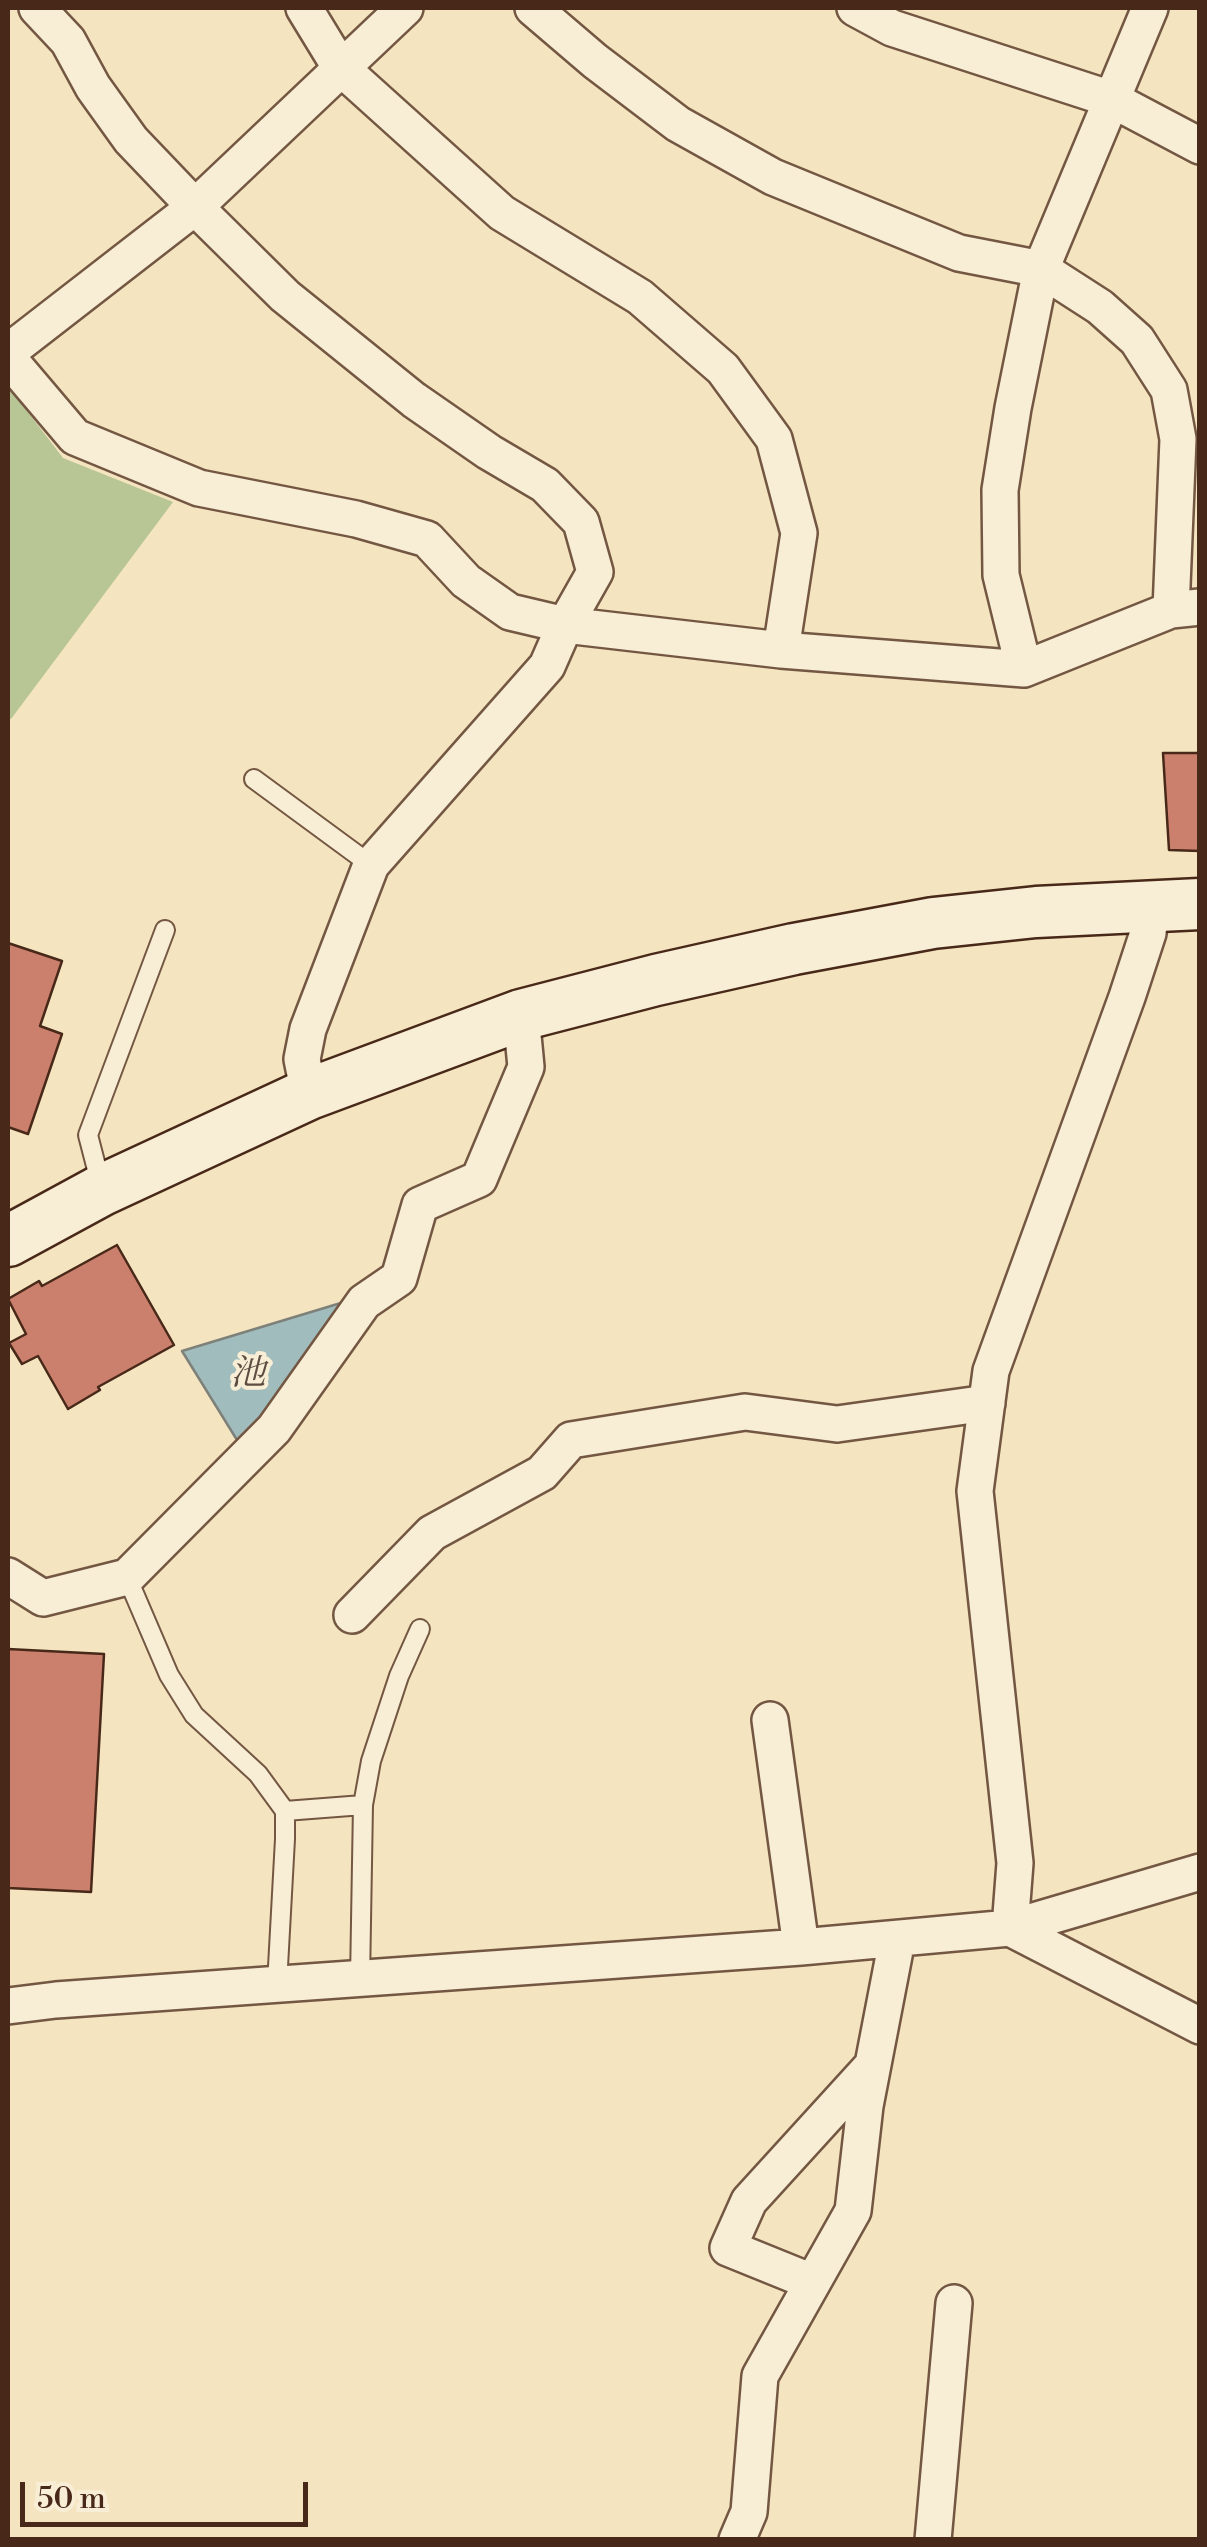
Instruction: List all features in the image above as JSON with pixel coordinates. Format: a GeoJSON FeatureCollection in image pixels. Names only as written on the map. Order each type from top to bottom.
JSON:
{"type":"FeatureCollection","features":[{"type":"Feature","properties":{"kind":"street"},"geometry":{"type":"LineString","coordinates":[[37,8],[68,41],[93,87],[131,140],[195,207],[286,296],[414,400],[546,485],[581,522],[596,572],[547,666],[371,865],[308,1030],[302,1058],[308,1094]]}},
{"type":"Feature","properties":{"kind":"street"},"geometry":{"type":"LineString","coordinates":[[304,8],[340,67],[502,213],[640,297],[723,368],[774,439],[799,533],[781,650]]}},
{"type":"Feature","properties":{"kind":"street"},"geometry":{"type":"LineString","coordinates":[[405,8],[195,207],[8,355],[75,437],[198,488],[356,519],[427,539],[466,581],[510,612],[565,625],[781,650],[1024,669],[1186,609],[1178,439],[1169,390],[1138,340],[1100,307],[1041,268],[958,253],[773,178],[678,124],[533,8]]}},
{"type":"Feature","properties":{"kind":"street"},"geometry":{"type":"LineString","coordinates":[[855,8],[892,28],[1111,100],[1200,146]]}},
{"type":"Feature","properties":{"kind":"street"},"geometry":{"type":"LineString","coordinates":[[1024,669],[1002,574],[1000,490],[1013,408],[1041,268],[1150,8]]}},
{"type":"Feature","properties":{"kind":"street"},"geometry":{"type":"LineString","coordinates":[[8,1240],[102,1190],[308,1094],[521,1015],[794,948],[933,924],[1036,912],[1175,905]]}},
{"type":"Feature","properties":{"kind":"street"},"geometry":{"type":"LineString","coordinates":[[1010,1928],[1016,1863],[975,1491],[991,1371],[1128,998],[1148,933],[1175,905]]}},
{"type":"Feature","properties":{"kind":"street"},"geometry":{"type":"LineString","coordinates":[[8,1576],[43,1598],[128,1578],[274,1429],[364,1302],[399,1278],[420,1204],[479,1180],[526,1067],[521,1015]]}},
{"type":"Feature","properties":{"kind":"street"},"geometry":{"type":"LineString","coordinates":[[352,1615],[432,1533],[542,1474],[571,1440],[745,1412],[837,1424],[987,1403]]}},
{"type":"Feature","properties":{"kind":"street"},"geometry":{"type":"LineString","coordinates":[[770,1720],[801,1947]]}},
{"type":"Feature","properties":{"kind":"street"},"geometry":{"type":"LineString","coordinates":[[8,2006],[897,1940],[1010,1928],[1200,1872]]}},
{"type":"Feature","properties":{"kind":"street"},"geometry":{"type":"LineString","coordinates":[[1010,1928],[1200,2026]]}},
{"type":"Feature","properties":{"kind":"street"},"geometry":{"type":"LineString","coordinates":[[737,2540],[749,2512],[760,2376],[853,2212],[865,2106],[897,1940]]}},
{"type":"Feature","properties":{"kind":"street"},"geometry":{"type":"LineString","coordinates":[[812,2282],[728,2248],[748,2201],[873,2065]]}},
{"type":"Feature","properties":{"kind":"street"},"geometry":{"type":"LineString","coordinates":[[933,2540],[954,2303]]}},
{"type":"Feature","properties":{"kind":"lane"},"geometry":{"type":"LineString","coordinates":[[254,779],[371,865]]}},
{"type":"Feature","properties":{"kind":"lane"},"geometry":{"type":"LineString","coordinates":[[102,1190],[88,1135],[165,930]]}},
{"type":"Feature","properties":{"kind":"lane"},"geometry":{"type":"LineString","coordinates":[[128,1578],[169,1675],[194,1715],[258,1774],[285,1812],[277,1985]]}},
{"type":"Feature","properties":{"kind":"lane"},"geometry":{"type":"LineString","coordinates":[[360,1980],[363,1805],[370,1761],[420,1629]]}},
{"type":"Feature","properties":{"kind":"lane"},"geometry":{"type":"LineString","coordinates":[[285,1812],[363,1805]]}},
{"type":"Feature","properties":{"kind":"green space"},"geometry":{"type":"Polygon","coordinates":[[[8,386],[63,458],[173,502],[11,719],[8,717],[8,386]]]}},
{"type":"Feature","properties":{"kind":"water","name":"池"},"geometry":{"type":"Polygon","coordinates":[[[354,1299],[266,1421],[237,1440],[182,1351],[354,1299]]]}},
{"type":"Feature","properties":{"kind":"building"},"geometry":{"type":"Polygon","coordinates":[[[1163,753],[1200,753],[1200,851],[1169,850],[1163,753]]]}},
{"type":"Feature","properties":{"kind":"building"},"geometry":{"type":"Polygon","coordinates":[[[8,943],[62,961],[40,1026],[62,1034],[28,1134],[8,1127],[8,943]]]}},
{"type":"Feature","properties":{"kind":"building"},"geometry":{"type":"Polygon","coordinates":[[[117,1245],[174,1345],[98,1387],[100,1390],[68,1409],[38,1356],[22,1364],[9,1343],[26,1334],[8,1299],[39,1281],[42,1286],[117,1245]]]}},
{"type":"Feature","properties":{"kind":"building"},"geometry":{"type":"Polygon","coordinates":[[[8,1649],[104,1654],[91,1892],[8,1888],[8,1649]]]}}]}
